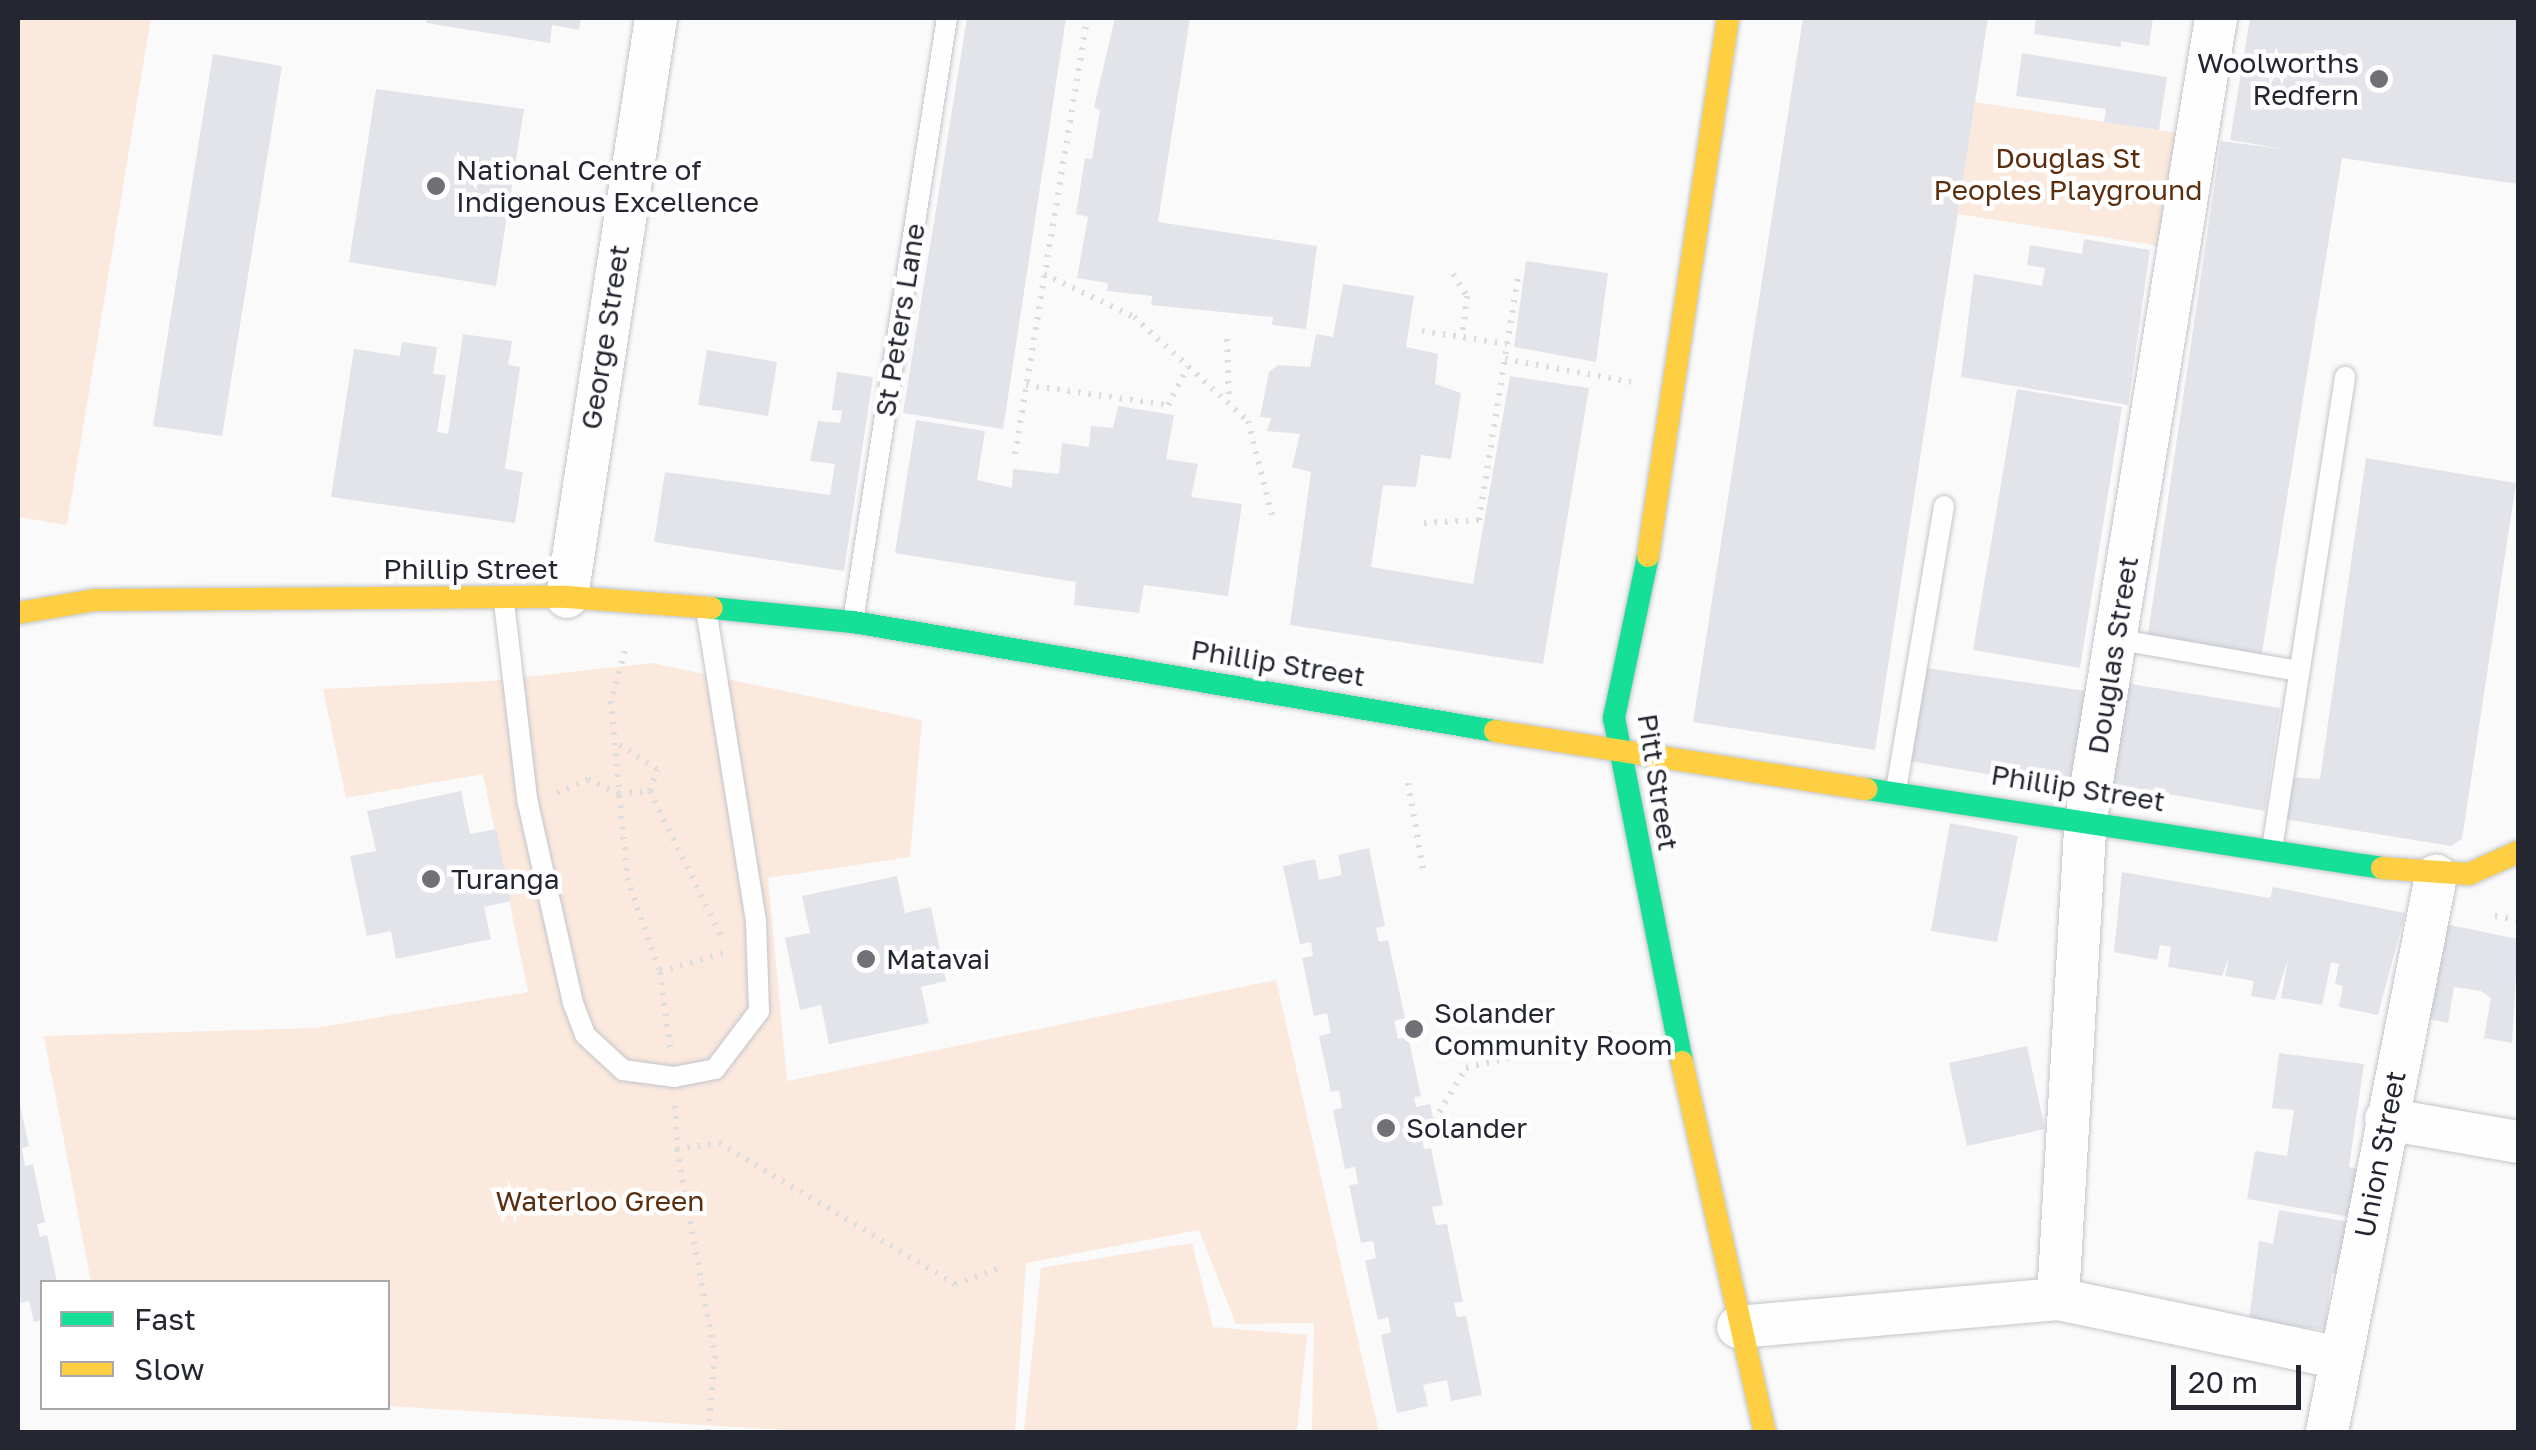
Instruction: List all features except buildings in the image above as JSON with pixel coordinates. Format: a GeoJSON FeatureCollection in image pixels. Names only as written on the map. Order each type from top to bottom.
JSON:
{"type":"FeatureCollection","features":[{"type":"Feature","properties":{"kind":"street","name":"George Street"},"geometry":{"type":"LineString","coordinates":[[567,597],[656,18]]}},
{"type":"Feature","properties":{"kind":"street","name":"Pitt Street"},"geometry":{"type":"LineString","coordinates":[[1728,18],[1659,506],[1618,688],[1616,746],[1738,1328],[1765,1432]]}},
{"type":"Feature","properties":{"kind":"street","name":"Douglas Street"},"geometry":{"type":"LineString","coordinates":[[2058,1299],[2086,819],[2216,18]]}},
{"type":"Feature","properties":{"kind":"street","name":"Phillip Street"},"geometry":{"type":"LineString","coordinates":[[18,613],[96,600],[567,597],[706,607],[853,622],[2436,876],[2469,874],[2518,852]]}},
{"type":"Feature","properties":{"kind":"street","name":"Union Street"},"geometry":{"type":"LineString","coordinates":[[2327,1432],[2436,876]]}},
{"type":"Feature","properties":{"kind":"street"},"geometry":{"type":"LineString","coordinates":[[2386,1119],[2518,1142]]}},
{"type":"Feature","properties":{"kind":"street"},"geometry":{"type":"LineString","coordinates":[[1738,1328],[2058,1299],[2341,1358]]}},
{"type":"Feature","properties":{"kind":"lane","name":"St Peters Lane"},"geometry":{"type":"LineString","coordinates":[[853,622],[948,18]]}},
{"type":"Feature","properties":{"kind":"lane"},"geometry":{"type":"LineString","coordinates":[[2272,850],[2345,377]]}},
{"type":"Feature","properties":{"kind":"lane"},"geometry":{"type":"LineString","coordinates":[[1896,790],[1944,506]]}},
{"type":"Feature","properties":{"kind":"lane"},"geometry":{"type":"LineString","coordinates":[[504,598],[527,798],[586,1035],[623,1070],[674,1076],[715,1069],[759,1010],[756,921],[706,607]]}},
{"type":"Feature","properties":{"kind":"lane"},"geometry":{"type":"LineString","coordinates":[[2115,639],[2299,671]]}},
{"type":"Feature","properties":{"kind":"path"},"geometry":{"type":"LineString","coordinates":[[1014,454],[1087,18]]}},
{"type":"Feature","properties":{"kind":"path"},"geometry":{"type":"LineString","coordinates":[[1044,274],[1134,317],[1248,421],[1272,516]]}},
{"type":"Feature","properties":{"kind":"path"},"geometry":{"type":"LineString","coordinates":[[1453,274],[1467,296],[1462,337]]}},
{"type":"Feature","properties":{"kind":"path"},"geometry":{"type":"LineString","coordinates":[[1424,522],[1479,520],[1518,276]]}},
{"type":"Feature","properties":{"kind":"path"},"geometry":{"type":"LineString","coordinates":[[1422,332],[1507,344]]}},
{"type":"Feature","properties":{"kind":"path"},"geometry":{"type":"LineString","coordinates":[[1226,339],[1229,403]]}},
{"type":"Feature","properties":{"kind":"path"},"geometry":{"type":"LineString","coordinates":[[1505,359],[1676,390]]}},
{"type":"Feature","properties":{"kind":"path"},"geometry":{"type":"LineString","coordinates":[[1026,385],[1168,406],[1188,368]]}},
{"type":"Feature","properties":{"kind":"path"},"geometry":{"type":"LineString","coordinates":[[613,740],[657,769],[650,791],[692,886],[720,924],[724,955],[660,972]]}},
{"type":"Feature","properties":{"kind":"path"},"geometry":{"type":"LineString","coordinates":[[527,798],[588,779],[619,794],[650,791]]}},
{"type":"Feature","properties":{"kind":"path"},"geometry":{"type":"LineString","coordinates":[[1408,783],[1424,875]]}},
{"type":"Feature","properties":{"kind":"path"},"geometry":{"type":"LineString","coordinates":[[1434,1121],[1466,1068],[1617,1032]]}},
{"type":"Feature","properties":{"kind":"path"},"geometry":{"type":"LineString","coordinates":[[677,1149],[718,1143],[954,1284],[1002,1267]]}},
{"type":"Feature","properties":{"kind":"green space"},"geometry":{"type":"Polygon","coordinates":[[[18,18],[151,18],[67,525],[18,517],[18,18]]]}},
{"type":"Feature","properties":{"kind":"green space","name":"Douglas St Peoples Playground"},"geometry":{"type":"Polygon","coordinates":[[[1975,102],[2178,133],[2160,246],[1958,214],[1975,102]]]}},
{"type":"Feature","properties":{"kind":"green space","name":"Waterloo Green"},"geometry":{"type":"Polygon","coordinates":[[[652,663],[922,720],[910,857],[768,878],[787,1081],[1276,980],[1379,1432],[1312,1432],[1314,1323],[1236,1324],[1199,1230],[1026,1263],[1015,1432],[817,1432],[390,1406],[390,1280],[91,1280],[44,1036],[315,1028],[528,992],[483,774],[346,798],[323,689],[489,681],[652,663]]]}},
{"type":"Feature","properties":{"kind":"green space"},"geometry":{"type":"Polygon","coordinates":[[[1192,1243],[1213,1327],[1307,1335],[1297,1432],[1024,1432],[1041,1268],[1192,1243]]]}},
{"type":"Feature","properties":{"kind":"traffic: fast"},"geometry":{"type":"LineString","coordinates":[[1648,556],[1614,718],[1682,1062]]}},
{"type":"Feature","properties":{"kind":"traffic: fast"},"geometry":{"type":"LineString","coordinates":[[712,608],[853,622],[1495,731]]}},
{"type":"Feature","properties":{"kind":"traffic: fast"},"geometry":{"type":"LineString","coordinates":[[1867,789],[2382,868]]}},
{"type":"Feature","properties":{"kind":"traffic: slow"},"geometry":{"type":"LineString","coordinates":[[1648,556],[1728,18]]}},
{"type":"Feature","properties":{"kind":"traffic: slow"},"geometry":{"type":"LineString","coordinates":[[18,613],[96,600],[567,597],[712,608]]}},
{"type":"Feature","properties":{"kind":"traffic: slow"},"geometry":{"type":"LineString","coordinates":[[1495,731],[1867,789]]}},
{"type":"Feature","properties":{"kind":"traffic: slow"},"geometry":{"type":"LineString","coordinates":[[2382,868],[2469,874],[2518,852]]}},
{"type":"Feature","properties":{"kind":"traffic: slow"},"geometry":{"type":"LineString","coordinates":[[1682,1062],[1765,1432]]}},
{"type":"Feature","properties":{"kind":"place","name":"Woolworths Redfern"},"geometry":{"type":"Point","coordinates":[2379,79]}},
{"type":"Feature","properties":{"kind":"place","name":"National Centre of Indigenous Excellence"},"geometry":{"type":"Point","coordinates":[436,186]}},
{"type":"Feature","properties":{"kind":"place","name":"Turanga"},"geometry":{"type":"Point","coordinates":[431,879]}},
{"type":"Feature","properties":{"kind":"place","name":"Matavai"},"geometry":{"type":"Point","coordinates":[866,959]}},
{"type":"Feature","properties":{"kind":"place","name":"Solander Community Room"},"geometry":{"type":"Point","coordinates":[1414,1029]}},
{"type":"Feature","properties":{"kind":"place","name":"Solander"},"geometry":{"type":"Point","coordinates":[1386,1128]}}]}
